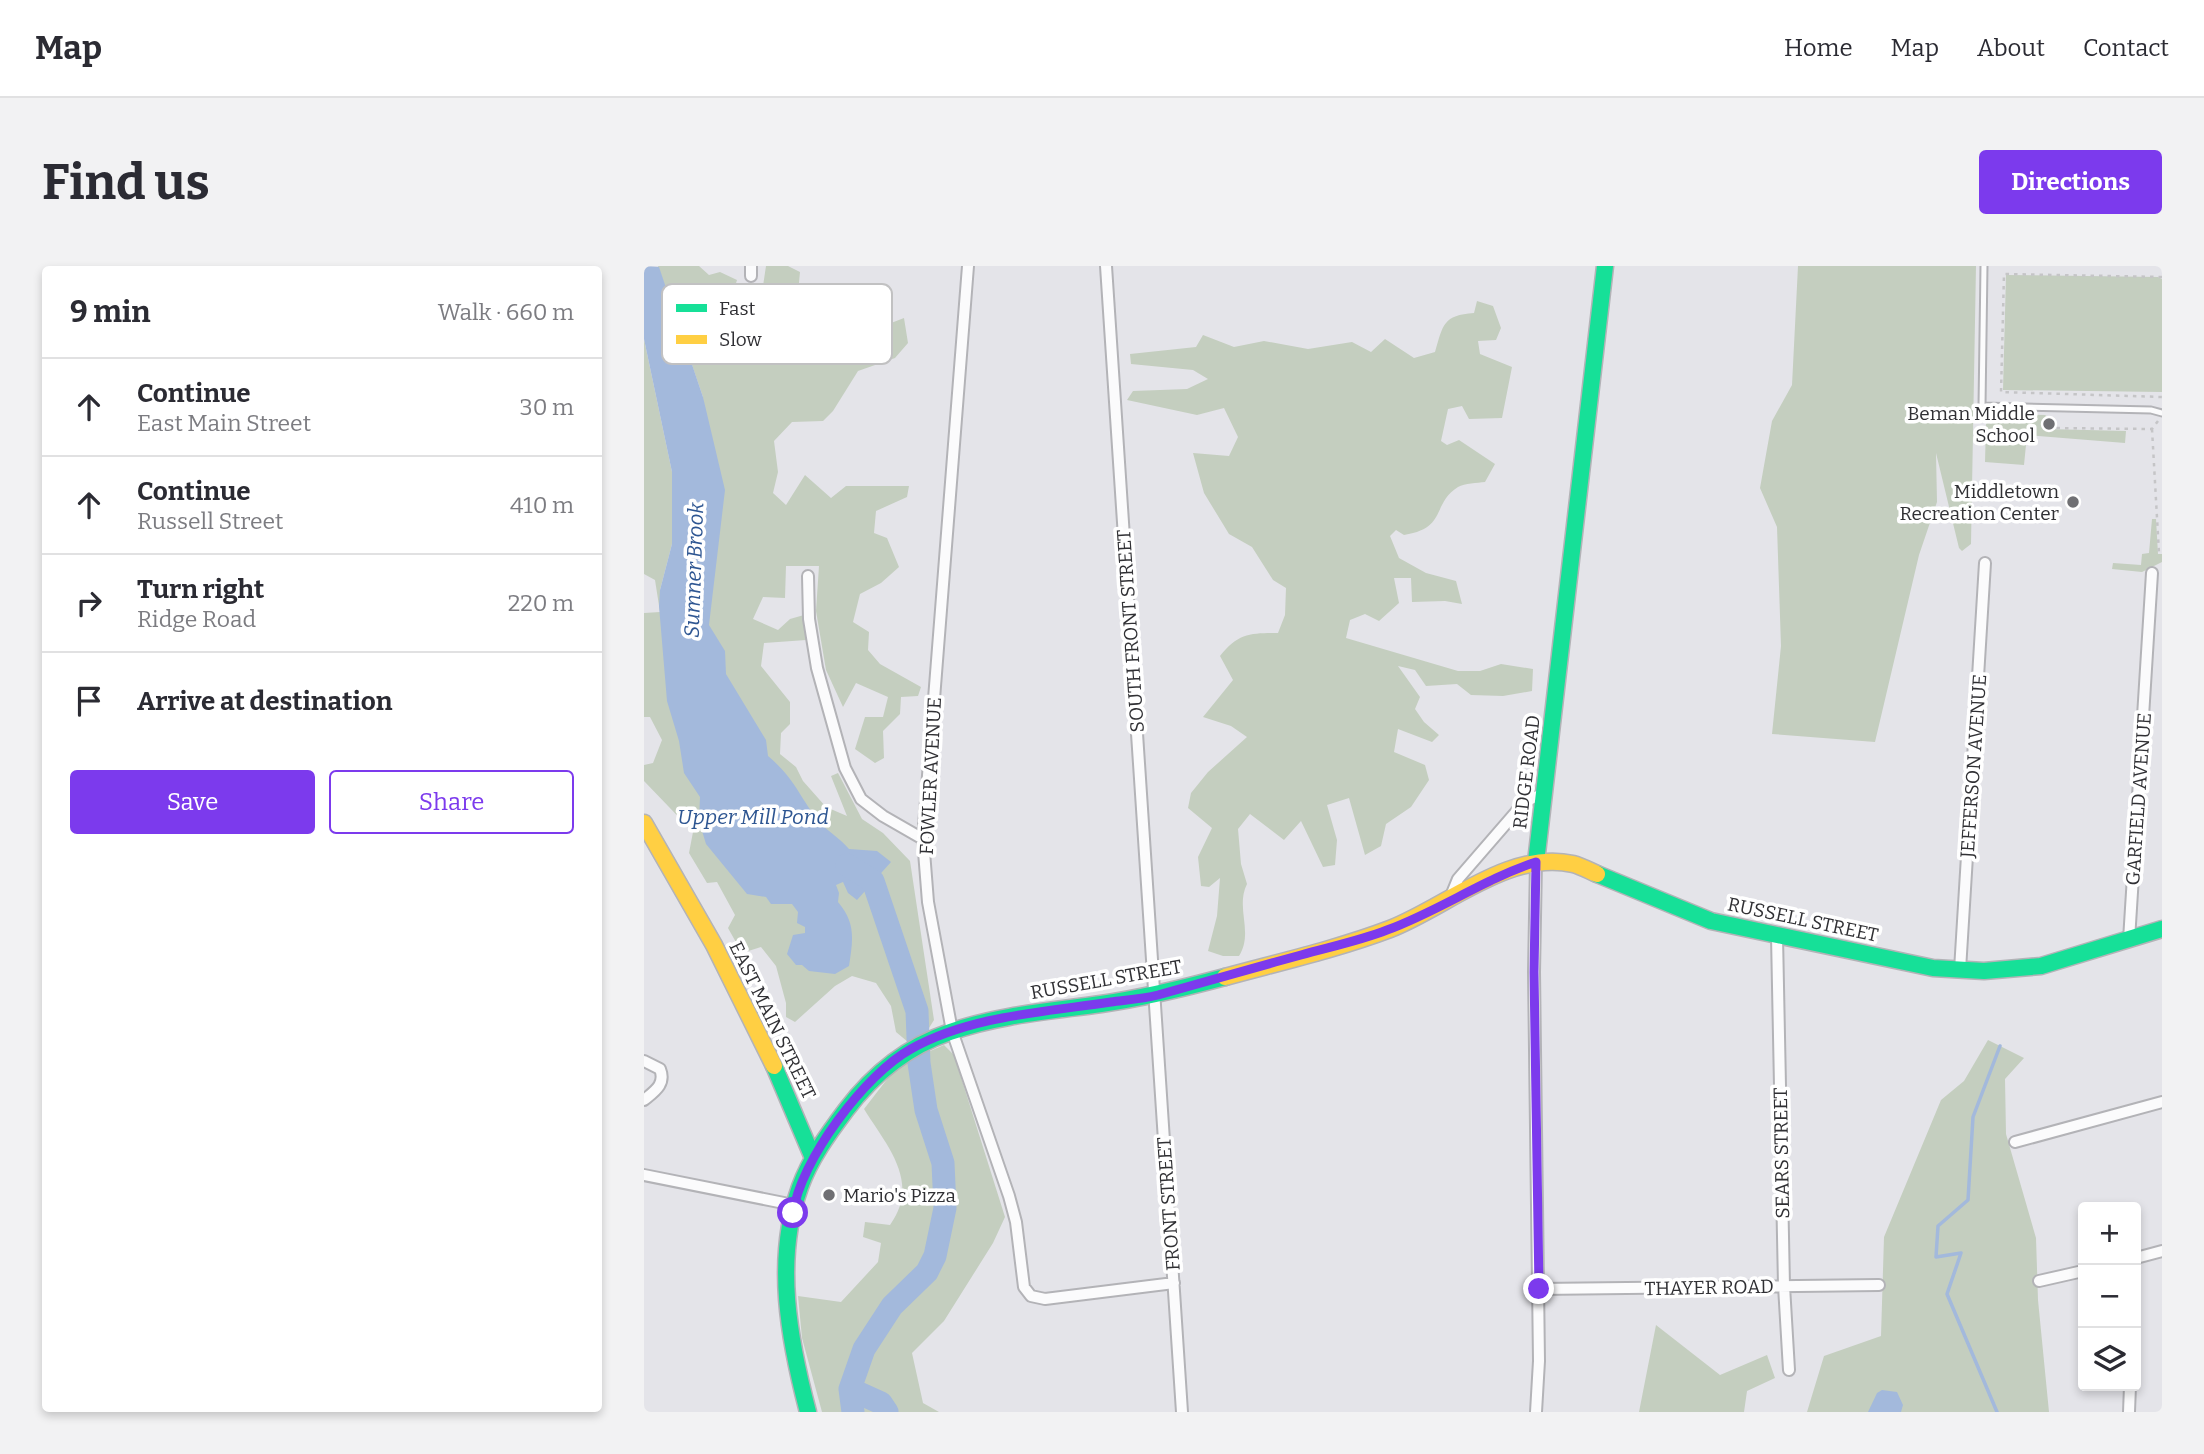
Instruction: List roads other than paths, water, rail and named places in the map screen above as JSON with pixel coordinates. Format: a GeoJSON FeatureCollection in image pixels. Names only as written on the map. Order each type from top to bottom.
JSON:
{"type":"FeatureCollection","features":[{"type":"Feature","properties":{"kind":"main road","name":"RIDGE ROAD"},"geometry":{"type":"LineString","coordinates":[[1536,862],[1605,266]]}},
{"type":"Feature","properties":{"kind":"main road","name":"EAST MAIN STREET"},"geometry":{"type":"LineString","coordinates":[[644,823],[699,916],[790,1101],[813,1158]]}},
{"type":"Feature","properties":{"kind":"main road","name":"RUSSELL STREET"},"geometry":{"type":"LineString","coordinates":[[813,1158],[865,1086],[893,1059],[952,1031],[1010,1018],[1153,996],[1385,931],[1492,878],[1536,862],[1556,860],[1573,864],[1690,913],[1734,927],[1933,968],[2013,970],[2041,966],[2162,929]]}},
{"type":"Feature","properties":{"kind":"main road"},"geometry":{"type":"LineString","coordinates":[[808,1412],[789,1334],[786,1285],[794,1205],[813,1158]]}},
{"type":"Feature","properties":{"kind":"street","name":"FOWLER AVENUE"},"geometry":{"type":"LineString","coordinates":[[968,266],[923,839],[928,902],[952,1031],[1009,1196],[1021,1254],[1022,1282],[1027,1292],[1036,1298],[1045,1299],[1174,1283]]}},
{"type":"Feature","properties":{"kind":"street","name":"SOUTH FRONT STREET"},"geometry":{"type":"LineString","coordinates":[[1106,266],[1153,996]]}},
{"type":"Feature","properties":{"kind":"street","name":"JEFFERSON AVENUE"},"geometry":{"type":"LineString","coordinates":[[1960,970],[1985,563]]}},
{"type":"Feature","properties":{"kind":"street","name":"GARFIELD AVENUE"},"geometry":{"type":"LineString","coordinates":[[2129,940],[2155,572]]}},
{"type":"Feature","properties":{"kind":"street"},"geometry":{"type":"LineString","coordinates":[[808,576],[809,619],[817,668],[845,768],[861,799],[883,816],[923,839]]}},
{"type":"Feature","properties":{"kind":"street"},"geometry":{"type":"LineString","coordinates":[[1449,901],[1458,879],[1516,812],[1544,793]]}},
{"type":"Feature","properties":{"kind":"street","name":"RIDGE ROAD"},"geometry":{"type":"LineString","coordinates":[[1536,862],[1534,972],[1539,1289],[1536,1412]]}},
{"type":"Feature","properties":{"kind":"street","name":"SEARS STREET"},"geometry":{"type":"LineString","coordinates":[[1777,936],[1788,1370]]}},
{"type":"Feature","properties":{"kind":"street","name":"FRONT STREET"},"geometry":{"type":"LineString","coordinates":[[1153,996],[1182,1412]]}},
{"type":"Feature","properties":{"kind":"street"},"geometry":{"type":"LineString","coordinates":[[644,1061],[660,1069],[662,1075],[656,1090],[644,1100]]}},
{"type":"Feature","properties":{"kind":"street"},"geometry":{"type":"LineString","coordinates":[[2015,1142],[2162,1101]]}},
{"type":"Feature","properties":{"kind":"street"},"geometry":{"type":"LineString","coordinates":[[644,1175],[794,1205]]}},
{"type":"Feature","properties":{"kind":"street"},"geometry":{"type":"LineString","coordinates":[[2141,1257],[2162,1251]]}},
{"type":"Feature","properties":{"kind":"street"},"geometry":{"type":"LineString","coordinates":[[2039,1281],[2078,1272]]}},
{"type":"Feature","properties":{"kind":"street","name":"THAYER ROAD"},"geometry":{"type":"LineString","coordinates":[[1539,1289],[1879,1284]]}},
{"type":"Feature","properties":{"kind":"street"},"geometry":{"type":"LineString","coordinates":[[2129,1412],[2130,1391]]}},
{"type":"Feature","properties":{"kind":"lane"},"geometry":{"type":"LineString","coordinates":[[1984,266],[1982,406],[2151,410],[2162,413]]}},
{"type":"Feature","properties":{"kind":"water","name":"Upper Mill Pond"},"geometry":{"type":"Polygon","coordinates":[[[644,266],[659,267],[665,284],[662,284],[662,364],[692,364],[703,397],[725,490],[709,625],[725,651],[726,674],[766,740],[768,756],[789,778],[819,822],[849,849],[877,851],[891,862],[857,900],[848,893],[843,882],[836,885],[838,902],[848,917],[852,940],[849,966],[835,974],[809,971],[802,965],[796,965],[787,954],[793,935],[805,933],[805,927],[797,923],[798,912],[792,904],[771,904],[766,897],[747,894],[706,844],[699,821],[700,797],[684,773],[679,741],[667,701],[659,606],[660,590],[672,544],[672,472],[644,339],[644,266]]]}},
{"type":"Feature","properties":{"kind":"water"},"geometry":{"type":"Polygon","coordinates":[[[1882,1390],[1897,1392],[1903,1405],[1901,1412],[1868,1412],[1877,1393],[1882,1390]]]}},
{"type":"Feature","properties":{"kind":"waterway","name":"Sumner Brook"},"geometry":{"type":"LineString","coordinates":[[847,865],[873,881],[917,1011],[919,1063],[926,1110],[943,1163],[945,1208],[935,1256],[927,1272],[892,1306],[864,1349],[850,1389],[853,1412]]}},
{"type":"Feature","properties":{"kind":"waterway"},"geometry":{"type":"LineString","coordinates":[[1997,1412],[1947,1294],[1961,1253],[1936,1257],[1938,1226],[1968,1200],[1973,1117],[2000,1046]]}},
{"type":"Feature","properties":{"kind":"waterway"},"geometry":{"type":"LineString","coordinates":[[850,1389],[881,1403],[887,1412]]}},
{"type":"Feature","properties":{"kind":"place","name":"Beman Middle School"},"geometry":{"type":"Point","coordinates":[2049,424]}},
{"type":"Feature","properties":{"kind":"place","name":"Middletown Recreation Center"},"geometry":{"type":"Point","coordinates":[2073,502]}},
{"type":"Feature","properties":{"kind":"place","name":"Mario's Pizza"},"geometry":{"type":"Point","coordinates":[829,1195]}}]}
